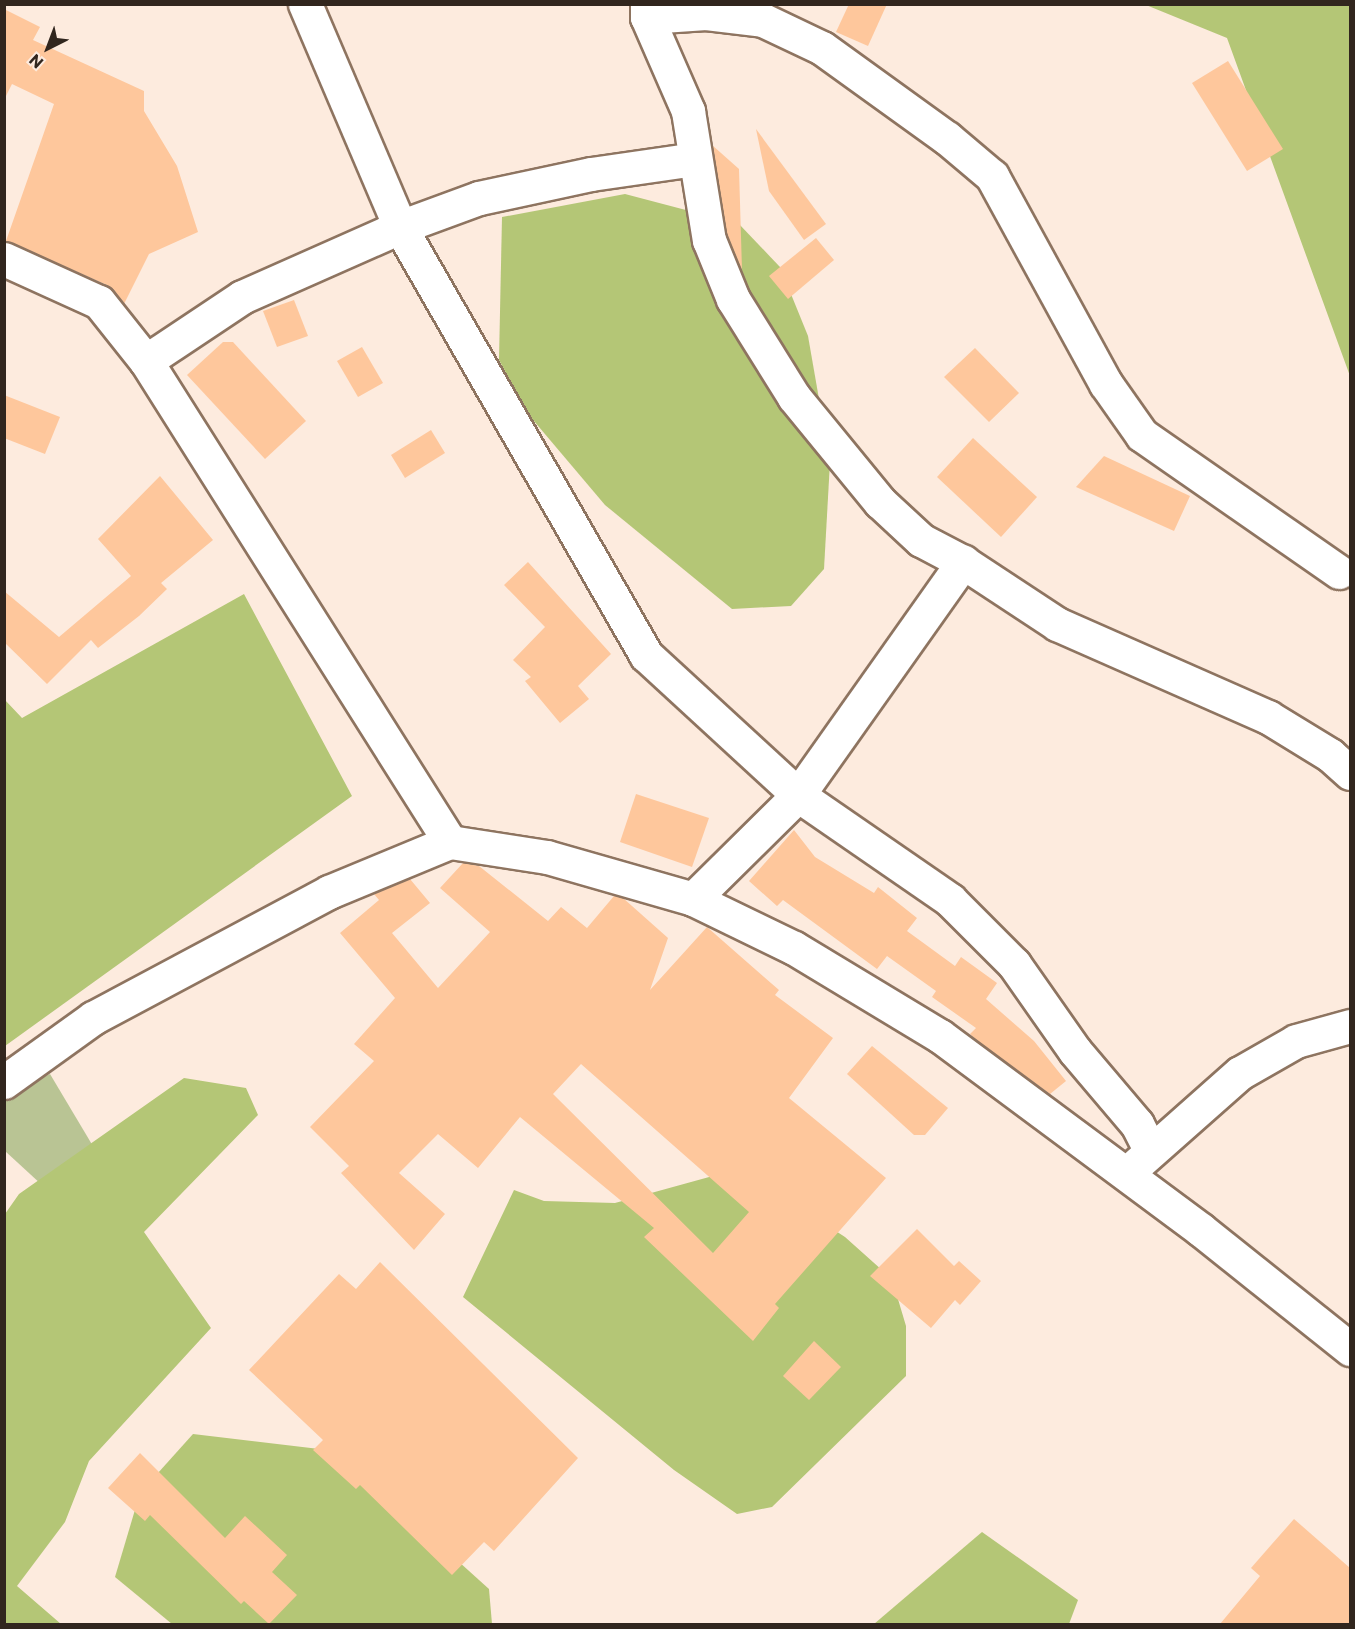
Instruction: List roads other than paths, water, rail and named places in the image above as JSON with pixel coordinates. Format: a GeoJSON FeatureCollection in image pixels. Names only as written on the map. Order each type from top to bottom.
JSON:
{"type":"FeatureCollection","features":[{"type":"Feature","properties":{"kind":"street"},"geometry":{"type":"LineString","coordinates":[[305,4],[400,227],[646,655],[798,795],[950,900],[1014,964],[1074,1051],[1137,1124],[1150,1149]]}},
{"type":"Feature","properties":{"kind":"street"},"geometry":{"type":"LineString","coordinates":[[1338,572],[1142,435],[1106,384],[992,176],[947,138],[822,48],[763,20],[706,13],[647,11],[688,111],[710,240],[733,299],[794,397],[879,502],[921,540],[963,562],[1056,624],[1268,717],[1330,755],[1350,773]]}},
{"type":"Feature","properties":{"kind":"street"},"geometry":{"type":"LineString","coordinates":[[146,361],[242,297],[400,227],[479,198],[591,174],[696,159]]}},
{"type":"Feature","properties":{"kind":"street"},"geometry":{"type":"LineString","coordinates":[[4,259],[99,302],[146,361],[450,842]]}},
{"type":"Feature","properties":{"kind":"street"},"geometry":{"type":"LineString","coordinates":[[693,899],[798,795],[963,562]]}},
{"type":"Feature","properties":{"kind":"street"},"geometry":{"type":"LineString","coordinates":[[4,1082],[93,1018],[329,892],[450,842],[547,857],[693,899],[794,948],[940,1036],[1125,1178],[1201,1230],[1350,1349]]}},
{"type":"Feature","properties":{"kind":"street"},"geometry":{"type":"LineString","coordinates":[[1125,1178],[1150,1149],[1240,1073],[1296,1041],[1350,1026]]}}]}
